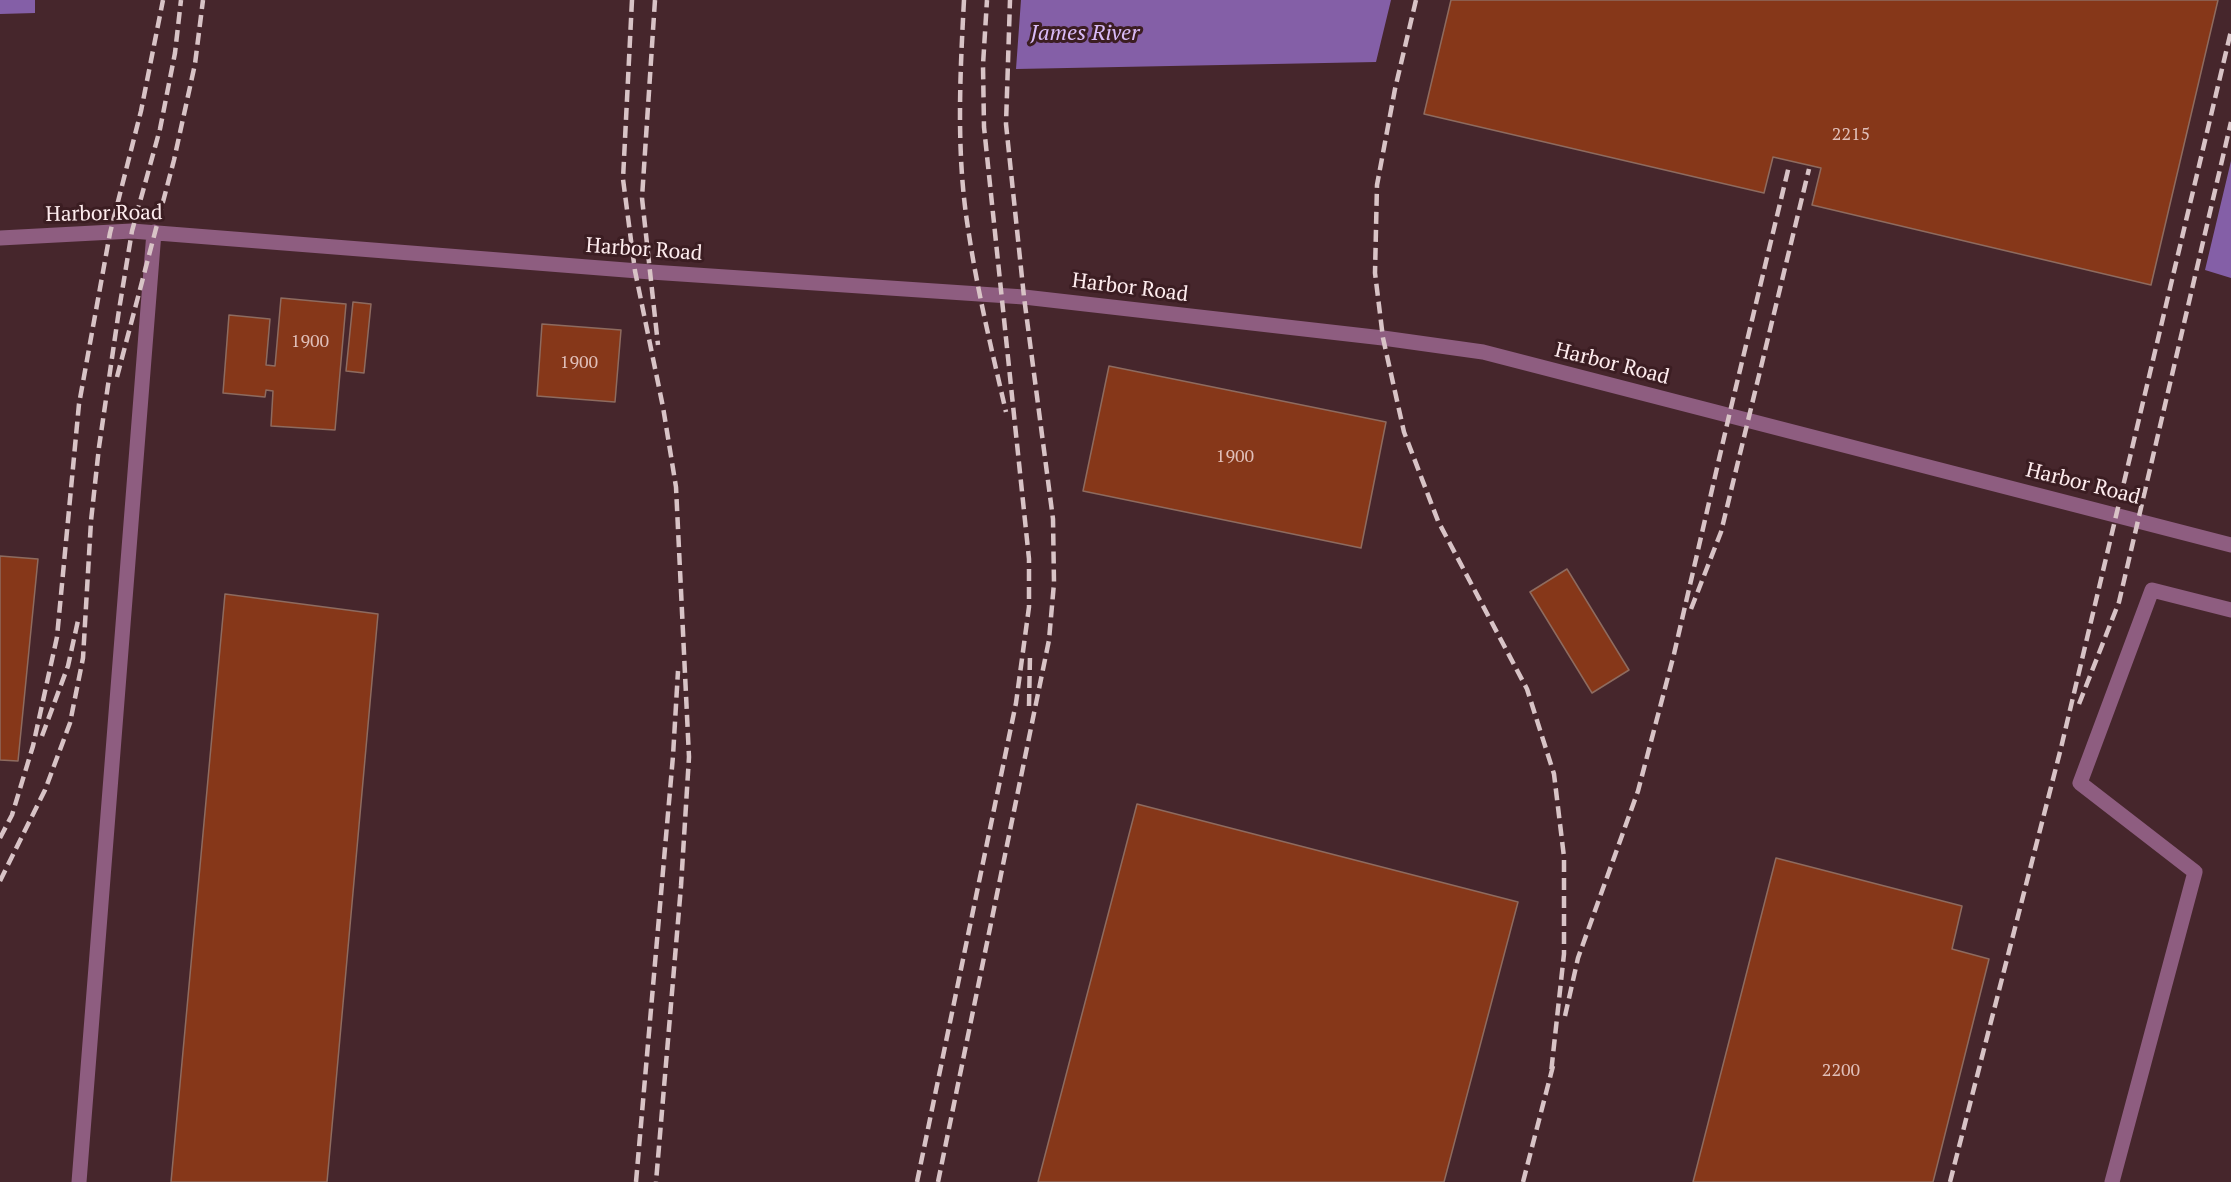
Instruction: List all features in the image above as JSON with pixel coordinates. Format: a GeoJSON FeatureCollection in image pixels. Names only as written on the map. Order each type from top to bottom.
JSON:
{"type":"FeatureCollection","features":[{"type":"Feature","properties":{"kind":"street","name":"Harbor Road"},"geometry":{"type":"LineString","coordinates":[[0,238],[132,231],[154,232],[663,273],[1024,297],[1383,338],[1483,352],[2231,545]]}},
{"type":"Feature","properties":{"kind":"street"},"geometry":{"type":"LineString","coordinates":[[79,1182],[154,232]]}},
{"type":"Feature","properties":{"kind":"street"},"geometry":{"type":"LineString","coordinates":[[2112,1182],[2195,872],[2080,783],[2152,590],[2231,610]]}},
{"type":"Feature","properties":{"kind":"water"},"geometry":{"type":"Polygon","coordinates":[[[0,0],[35,0],[35,13],[0,14],[0,0]]]}},
{"type":"Feature","properties":{"kind":"water","name":"James River"},"geometry":{"type":"Polygon","coordinates":[[[1021,0],[1391,0],[1376,62],[1016,69],[1021,0]]]}},
{"type":"Feature","properties":{"kind":"water"},"geometry":{"type":"Polygon","coordinates":[[[2231,161],[2231,278],[2205,270],[2231,161]]]}},
{"type":"Feature","properties":{"kind":"building"},"geometry":{"type":"Polygon","coordinates":[[[1451,0],[2218,0],[2151,285],[1812,205],[1821,168],[1773,157],[1764,193],[1424,114],[1451,0]]]}},
{"type":"Feature","properties":{"kind":"building"},"geometry":{"type":"Polygon","coordinates":[[[281,298],[346,304],[335,430],[271,426],[273,391],[266,390],[265,397],[223,393],[229,315],[270,319],[266,365],[275,366],[281,298]]]}},
{"type":"Feature","properties":{"kind":"building"},"geometry":{"type":"Polygon","coordinates":[[[353,302],[371,304],[364,373],[346,371],[353,302]]]}},
{"type":"Feature","properties":{"kind":"building"},"geometry":{"type":"Polygon","coordinates":[[[542,324],[621,330],[615,402],[537,396],[542,324]]]}},
{"type":"Feature","properties":{"kind":"building"},"geometry":{"type":"Polygon","coordinates":[[[1109,366],[1386,422],[1361,548],[1083,491],[1109,366]]]}},
{"type":"Feature","properties":{"kind":"building"},"geometry":{"type":"Polygon","coordinates":[[[0,556],[38,559],[18,761],[0,760],[0,556]]]}},
{"type":"Feature","properties":{"kind":"building"},"geometry":{"type":"Polygon","coordinates":[[[1567,569],[1629,670],[1592,693],[1530,592],[1567,569]]]}},
{"type":"Feature","properties":{"kind":"building"},"geometry":{"type":"Polygon","coordinates":[[[225,594],[378,614],[327,1182],[171,1182],[225,594]]]}},
{"type":"Feature","properties":{"kind":"building"},"geometry":{"type":"Polygon","coordinates":[[[1137,804],[1518,902],[1444,1182],[1038,1182],[1137,804]]]}},
{"type":"Feature","properties":{"kind":"building"},"geometry":{"type":"Polygon","coordinates":[[[1776,858],[1962,906],[1952,949],[1989,959],[1933,1182],[1693,1182],[1776,858]]]}},
{"type":"Feature","properties":{"kind":"railway"},"geometry":{"type":"LineString","coordinates":[[0,838],[12,815],[33,746],[57,637],[79,404],[110,233],[141,111],[163,0]]}},
{"type":"Feature","properties":{"kind":"railway"},"geometry":{"type":"LineString","coordinates":[[0,881],[45,790],[70,723],[83,658],[91,521],[99,447],[119,310],[132,231],[160,129],[175,53],[181,0]]}},
{"type":"Feature","properties":{"kind":"railway"},"geometry":{"type":"LineString","coordinates":[[117,377],[174,160],[195,64],[203,0]]}},
{"type":"Feature","properties":{"kind":"railway"},"geometry":{"type":"LineString","coordinates":[[632,0],[623,179],[635,271],[663,407],[676,487],[689,757],[681,886],[656,1182]]}},
{"type":"Feature","properties":{"kind":"railway"},"geometry":{"type":"LineString","coordinates":[[655,0],[642,198],[658,345]]}},
{"type":"Feature","properties":{"kind":"railway"},"geometry":{"type":"LineString","coordinates":[[964,0],[960,114],[964,200],[980,297],[1006,412]]}},
{"type":"Feature","properties":{"kind":"railway"},"geometry":{"type":"LineString","coordinates":[[917,1182],[1016,703],[1029,607],[1029,559],[984,127],[983,65],[987,0]]}},
{"type":"Feature","properties":{"kind":"railway"},"geometry":{"type":"LineString","coordinates":[[938,1182],[1049,640],[1054,583],[1053,519],[1024,297],[1006,124],[1010,0]]}},
{"type":"Feature","properties":{"kind":"railway"},"geometry":{"type":"LineString","coordinates":[[1416,0],[1395,89],[1377,185],[1375,273],[1383,338],[1404,432],[1438,521],[1527,689],[1554,774],[1564,857],[1564,954],[1551,1073]]}},
{"type":"Feature","properties":{"kind":"railway"},"geometry":{"type":"LineString","coordinates":[[1950,1182],[2061,748],[2231,31]]}},
{"type":"Feature","properties":{"kind":"railway"},"geometry":{"type":"LineString","coordinates":[[2079,704],[2119,602],[2231,122]]}},
{"type":"Feature","properties":{"kind":"railway"},"geometry":{"type":"LineString","coordinates":[[1565,1016],[1578,958],[1638,791],[1674,654],[1789,166]]}},
{"type":"Feature","properties":{"kind":"railway"},"geometry":{"type":"LineString","coordinates":[[1691,609],[1721,532],[1809,169]]}},
{"type":"Feature","properties":{"kind":"railway"},"geometry":{"type":"LineString","coordinates":[[42,736],[68,666],[79,616]]}},
{"type":"Feature","properties":{"kind":"railway"},"geometry":{"type":"LineString","coordinates":[[1029,706],[1030,655]]}},
{"type":"Feature","properties":{"kind":"railway"},"geometry":{"type":"LineString","coordinates":[[636,1182],[673,756],[678,671]]}},
{"type":"Feature","properties":{"kind":"railway"},"geometry":{"type":"LineString","coordinates":[[1523,1182],[1553,1066]]}}]}
